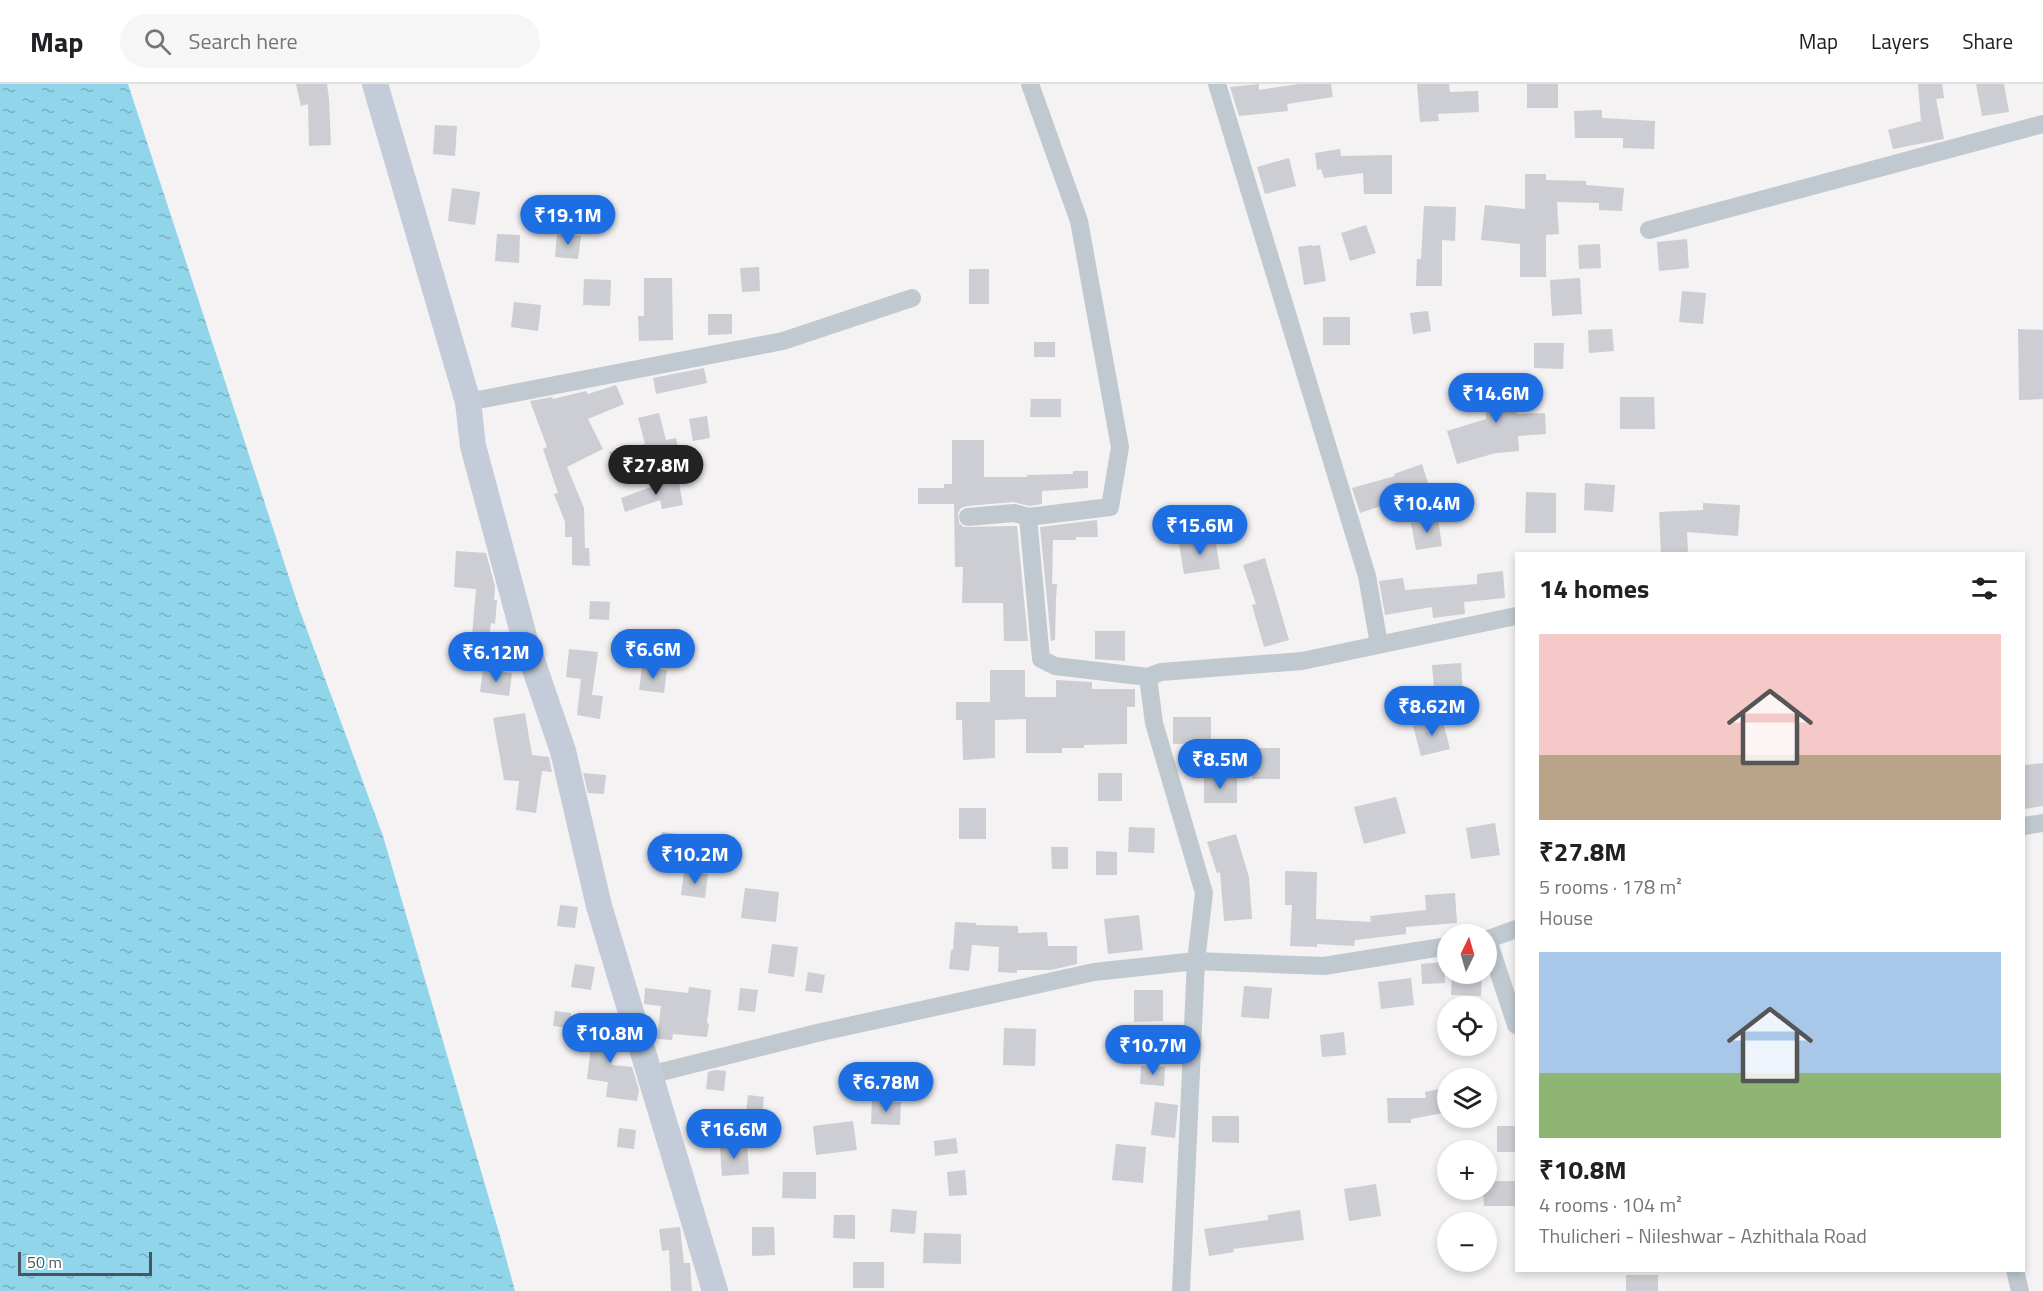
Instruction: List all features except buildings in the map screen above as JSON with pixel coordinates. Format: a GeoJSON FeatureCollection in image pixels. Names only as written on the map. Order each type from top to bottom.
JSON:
{"type":"FeatureCollection","features":[{"type":"Feature","properties":{"kind":"main road"},"geometry":{"type":"LineString","coordinates":[[375,84],[468,402],[473,446],[525,640],[563,751],[599,906],[715,1291]]}},
{"type":"Feature","properties":{"kind":"street"},"geometry":{"type":"LineString","coordinates":[[968,517],[1014,513],[1028,517],[1110,507],[1120,447],[1079,221],[1030,84]]}},
{"type":"Feature","properties":{"kind":"street"},"geometry":{"type":"LineString","coordinates":[[1217,84],[1367,576],[1379,644]]}},
{"type":"Feature","properties":{"kind":"street"},"geometry":{"type":"LineString","coordinates":[[1649,230],[2043,124]]}},
{"type":"Feature","properties":{"kind":"street"},"geometry":{"type":"LineString","coordinates":[[468,402],[783,341],[912,298]]}},
{"type":"Feature","properties":{"kind":"street"},"geometry":{"type":"LineString","coordinates":[[1028,517],[1041,658],[1055,666],[1148,677],[1161,672],[1302,661],[1515,616]]}},
{"type":"Feature","properties":{"kind":"street"},"geometry":{"type":"LineString","coordinates":[[1148,677],[1154,723],[1204,893],[1196,961],[1181,1291]]}},
{"type":"Feature","properties":{"kind":"street"},"geometry":{"type":"LineString","coordinates":[[2025,826],[2043,823]]}},
{"type":"Feature","properties":{"kind":"street"},"geometry":{"type":"LineString","coordinates":[[1497,936],[1515,929]]}},
{"type":"Feature","properties":{"kind":"street"},"geometry":{"type":"LineString","coordinates":[[650,1075],[817,1033],[1094,972],[1196,961],[1324,966],[1437,948]]}},
{"type":"Feature","properties":{"kind":"street"},"geometry":{"type":"LineString","coordinates":[[1497,969],[1515,1022]]}},
{"type":"Feature","properties":{"kind":"street"},"geometry":{"type":"LineString","coordinates":[[2015,1272],[2020,1291]]}},
{"type":"Feature","properties":{"kind":"water"},"geometry":{"type":"Polygon","coordinates":[[[0,84],[128,84],[300,611],[383,836],[515,1291],[0,1291],[0,84]]]}}]}
